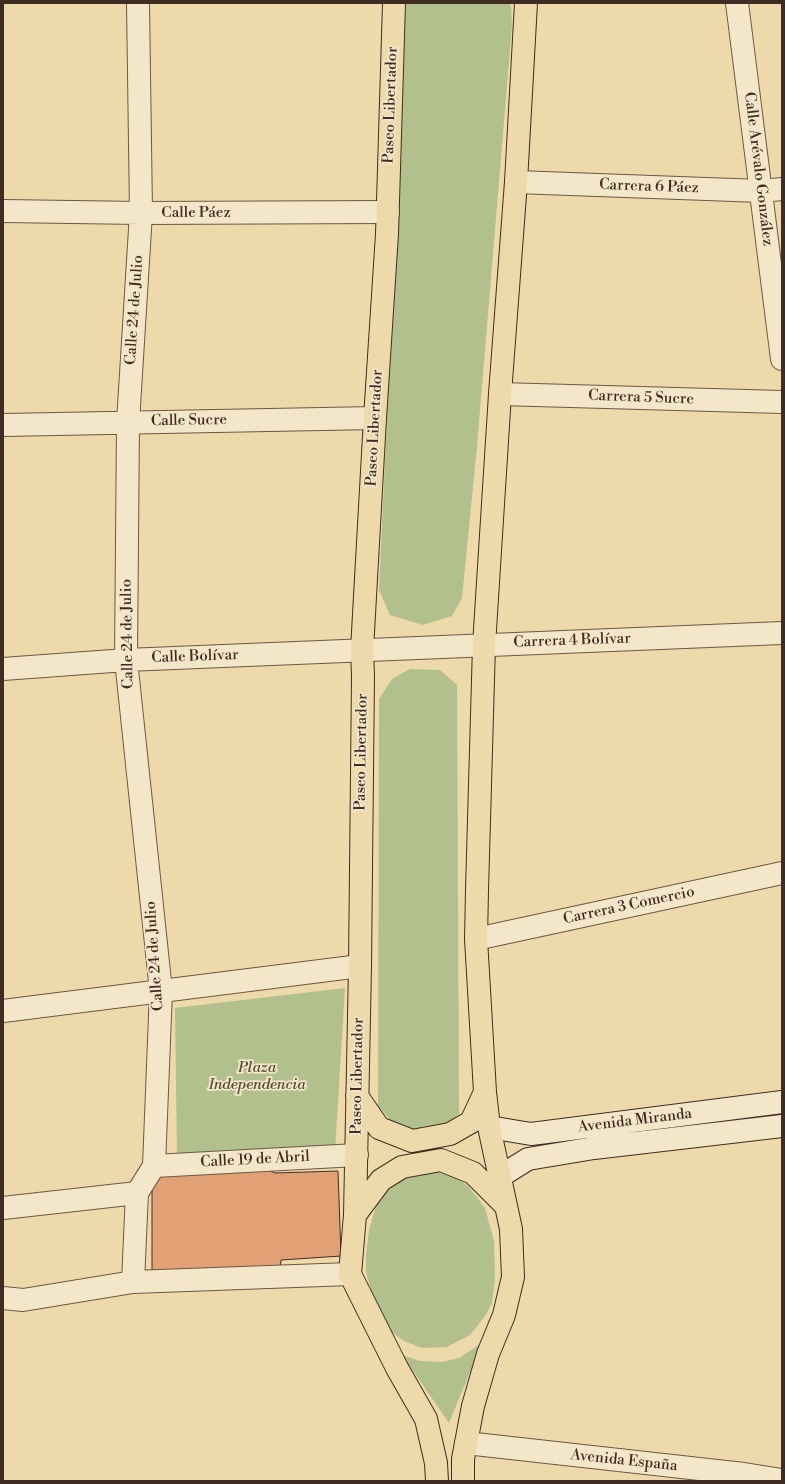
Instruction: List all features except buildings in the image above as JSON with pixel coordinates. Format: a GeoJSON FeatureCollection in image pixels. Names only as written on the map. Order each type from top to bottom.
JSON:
{"type":"FeatureCollection","features":[{"type":"Feature","properties":{"kind":"highway","name":"Paseo Libertador"},"geometry":{"type":"LineString","coordinates":[[350,1274],[356,1215],[360,966],[362,650],[388,212],[394,3]]}},
{"type":"Feature","properties":{"kind":"highway"},"geometry":{"type":"LineString","coordinates":[[463,1481],[464,1451],[473,1406],[488,1354],[504,1315],[513,1277],[511,1230],[489,1127],[485,1092],[476,939],[484,645],[500,394],[516,182],[523,8]]}},
{"type":"Feature","properties":{"kind":"highway"},"geometry":{"type":"LineString","coordinates":[[357,1096],[379,1128],[412,1141],[450,1134],[471,1122],[485,1092]]}},
{"type":"Feature","properties":{"kind":"highway"},"geometry":{"type":"LineString","coordinates":[[356,1215],[381,1180],[402,1167],[441,1160],[474,1173],[505,1205]]}},
{"type":"Feature","properties":{"kind":"highway"},"geometry":{"type":"LineString","coordinates":[[350,1274],[397,1368],[426,1418],[436,1463],[437,1481]]}},
{"type":"Feature","properties":{"kind":"highway"},"geometry":{"type":"LineString","coordinates":[[426,1418],[464,1451]]}},
{"type":"Feature","properties":{"kind":"street","name":"Calle 24 de Julio"},"geometry":{"type":"LineString","coordinates":[[133,1282],[137,1193],[154,1166],[161,991],[126,660],[128,422],[141,213],[138,3]]}},
{"type":"Feature","properties":{"kind":"street","name":"Calle Arévalo González"},"geometry":{"type":"LineString","coordinates":[[737,3],[782,359]]}},
{"type":"Feature","properties":{"kind":"street","name":"Carrera 6 Páez"},"geometry":{"type":"LineString","coordinates":[[516,182],[761,191],[782,189]]}},
{"type":"Feature","properties":{"kind":"street","name":"Calle Páez"},"geometry":{"type":"LineString","coordinates":[[3,211],[141,213],[388,212]]}},
{"type":"Feature","properties":{"kind":"street","name":"Carrera 5 Sucre"},"geometry":{"type":"LineString","coordinates":[[500,394],[782,402]]}},
{"type":"Feature","properties":{"kind":"street","name":"Calle Sucre"},"geometry":{"type":"LineString","coordinates":[[3,425],[375,418]]}},
{"type":"Feature","properties":{"kind":"street","name":"Carrera 4 Bolívar"},"geometry":{"type":"LineString","coordinates":[[362,650],[782,633]]}},
{"type":"Feature","properties":{"kind":"street","name":"Calle Bolívar"},"geometry":{"type":"LineString","coordinates":[[3,669],[126,660],[362,650]]}},
{"type":"Feature","properties":{"kind":"street","name":"Carrera 3 Comercio"},"geometry":{"type":"LineString","coordinates":[[476,939],[782,873]]}},
{"type":"Feature","properties":{"kind":"street"},"geometry":{"type":"LineString","coordinates":[[3,1012],[360,966]]}},
{"type":"Feature","properties":{"kind":"street","name":"Avenida Miranda"},"geometry":{"type":"LineString","coordinates":[[489,1127],[531,1134],[782,1102]]}},
{"type":"Feature","properties":{"kind":"street","name":"Avenida Miranda"},"geometry":{"type":"LineString","coordinates":[[499,1177],[528,1159],[594,1148],[782,1126]]}},
{"type":"Feature","properties":{"kind":"street","name":"Calle 19 de Abril"},"geometry":{"type":"LineString","coordinates":[[154,1166],[357,1155]]}},
{"type":"Feature","properties":{"kind":"street"},"geometry":{"type":"LineString","coordinates":[[3,1208],[137,1193]]}},
{"type":"Feature","properties":{"kind":"street"},"geometry":{"type":"LineString","coordinates":[[3,1298],[24,1300],[133,1282],[350,1274]]}},
{"type":"Feature","properties":{"kind":"street","name":"Avenida España"},"geometry":{"type":"LineString","coordinates":[[464,1451],[744,1474],[782,1480]]}},
{"type":"Feature","properties":{"kind":"green space"},"geometry":{"type":"Polygon","coordinates":[[[406,3],[509,3],[511,6],[512,25],[477,446],[462,598],[452,616],[423,625],[390,615],[379,590],[406,3]]]}},
{"type":"Feature","properties":{"kind":"green space"},"geometry":{"type":"Polygon","coordinates":[[[410,669],[440,670],[457,685],[459,1114],[441,1126],[420,1131],[394,1124],[378,1106],[379,699],[392,679],[410,669]]]}},
{"type":"Feature","properties":{"kind":"green space","name":"Plaza Independencia"},"geometry":{"type":"Polygon","coordinates":[[[345,988],[335,1150],[177,1160],[175,1008],[345,988]]]}},
{"type":"Feature","properties":{"kind":"green space"},"geometry":{"type":"Polygon","coordinates":[[[428,1170],[456,1177],[469,1187],[485,1208],[494,1241],[495,1279],[492,1303],[485,1316],[470,1335],[447,1347],[422,1348],[404,1341],[391,1332],[374,1302],[366,1272],[366,1255],[369,1230],[376,1206],[384,1189],[402,1176],[428,1170]]]}},
{"type":"Feature","properties":{"kind":"green space"},"geometry":{"type":"Polygon","coordinates":[[[482,1343],[449,1423],[402,1355],[420,1361],[442,1362],[459,1358],[482,1343]]]}}]}
